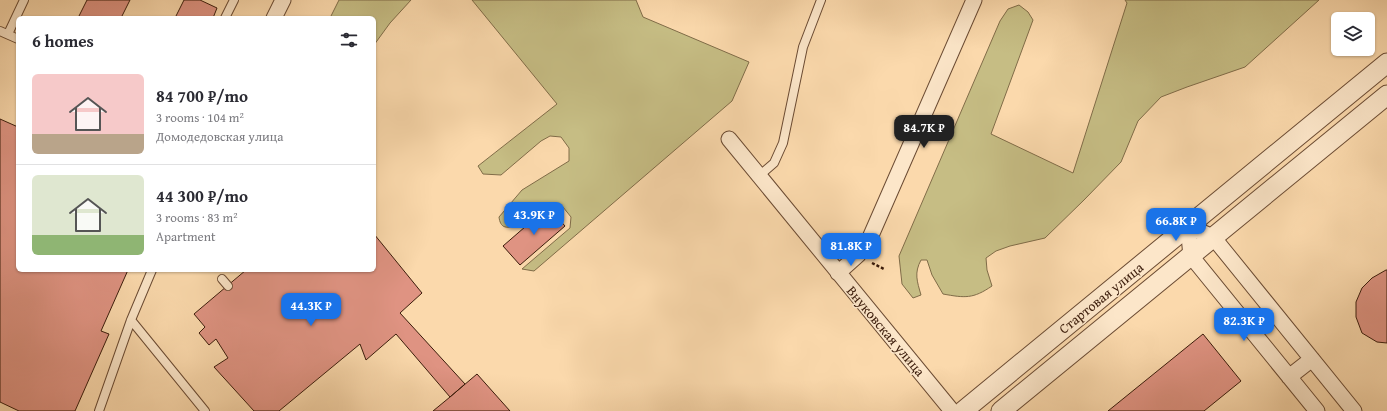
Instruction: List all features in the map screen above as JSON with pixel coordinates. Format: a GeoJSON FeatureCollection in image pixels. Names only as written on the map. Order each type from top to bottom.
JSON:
{"type":"FeatureCollection","features":[{"type":"Feature","properties":{"kind":"street"},"geometry":{"type":"LineString","coordinates":[[275,16],[283,0]]}},
{"type":"Feature","properties":{"kind":"street"},"geometry":{"type":"LineString","coordinates":[[838,273],[858,255],[869,240],[974,0]]}},
{"type":"Feature","properties":{"kind":"street","name":"Стартовая улица"},"geometry":{"type":"LineString","coordinates":[[963,411],[1387,64]]}},
{"type":"Feature","properties":{"kind":"street","name":"Стартовая улица"},"geometry":{"type":"LineString","coordinates":[[1001,411],[1387,95]]}},
{"type":"Feature","properties":{"kind":"street","name":"Внуковская улица"},"geometry":{"type":"LineString","coordinates":[[729,140],[952,411]]}},
{"type":"Feature","properties":{"kind":"street"},"geometry":{"type":"LineString","coordinates":[[1317,411],[1191,256],[1188,226],[1213,237],[1354,411]]}},
{"type":"Feature","properties":{"kind":"street"},"geometry":{"type":"LineString","coordinates":[[1289,377],[1312,358]]}},
{"type":"Feature","properties":{"kind":"lane"},"geometry":{"type":"LineString","coordinates":[[16,38],[4,32],[24,0]]}},
{"type":"Feature","properties":{"kind":"lane"},"geometry":{"type":"LineString","coordinates":[[226,16],[234,0]]}},
{"type":"Feature","properties":{"kind":"lane"},"geometry":{"type":"LineString","coordinates":[[759,176],[774,163],[783,143],[803,47],[821,0]]}},
{"type":"Feature","properties":{"kind":"lane"},"geometry":{"type":"LineString","coordinates":[[99,411],[131,320],[151,272]]}},
{"type":"Feature","properties":{"kind":"lane"},"geometry":{"type":"LineString","coordinates":[[131,320],[204,411]]}},
{"type":"Feature","properties":{"kind":"shaded area"},"geometry":{"type":"Polygon","coordinates":[[[339,0],[411,0],[390,23],[376,42],[376,16],[331,16],[339,0]]]}},
{"type":"Feature","properties":{"kind":"shaded area"},"geometry":{"type":"Polygon","coordinates":[[[472,0],[636,0],[643,17],[749,62],[732,101],[534,271],[522,269],[570,228],[571,217],[563,207],[546,203],[528,218],[513,226],[506,227],[501,224],[499,217],[522,190],[569,161],[569,148],[561,137],[550,136],[541,141],[501,175],[483,174],[478,166],[557,104],[472,0]]]}},
{"type":"Feature","properties":{"kind":"shaded area"},"geometry":{"type":"Polygon","coordinates":[[[1125,0],[1319,0],[1245,67],[1161,97],[1138,121],[1121,162],[1045,238],[1010,246],[996,251],[986,258],[987,270],[992,286],[974,295],[963,297],[943,294],[932,275],[927,260],[921,260],[917,269],[917,281],[921,295],[913,298],[902,284],[899,256],[1000,21],[1008,9],[1019,5],[1028,12],[1033,20],[991,134],[1073,173],[1127,3],[1125,0]]]}},
{"type":"Feature","properties":{"kind":"building"},"geometry":{"type":"Polygon","coordinates":[[[87,0],[130,0],[122,16],[79,16],[87,0]]]}},
{"type":"Feature","properties":{"kind":"building"},"geometry":{"type":"Polygon","coordinates":[[[184,0],[200,0],[217,8],[214,16],[176,16],[184,0]]]}},
{"type":"Feature","properties":{"kind":"building"},"geometry":{"type":"Polygon","coordinates":[[[0,119],[16,126],[16,272],[127,272],[101,331],[109,334],[75,411],[19,411],[0,402],[0,119]]]}},
{"type":"Feature","properties":{"kind":"building"},"geometry":{"type":"Polygon","coordinates":[[[548,207],[565,226],[520,265],[503,246],[548,207]]]}},
{"type":"Feature","properties":{"kind":"building"},"geometry":{"type":"Polygon","coordinates":[[[376,236],[422,293],[400,313],[465,384],[450,397],[396,334],[366,360],[360,344],[279,411],[254,411],[214,367],[228,358],[216,339],[209,345],[199,333],[205,327],[194,314],[244,272],[376,272],[376,236]]]}},
{"type":"Feature","properties":{"kind":"building"},"geometry":{"type":"Polygon","coordinates":[[[1386,270],[1387,343],[1377,342],[1362,333],[1356,317],[1356,302],[1362,288],[1372,278],[1386,270]]]}},
{"type":"Feature","properties":{"kind":"building"},"geometry":{"type":"Polygon","coordinates":[[[1203,334],[1241,381],[1204,411],[1108,411],[1203,334]]]}},
{"type":"Feature","properties":{"kind":"building"},"geometry":{"type":"Polygon","coordinates":[[[477,374],[510,411],[433,411],[450,397],[477,374]]]}}]}
